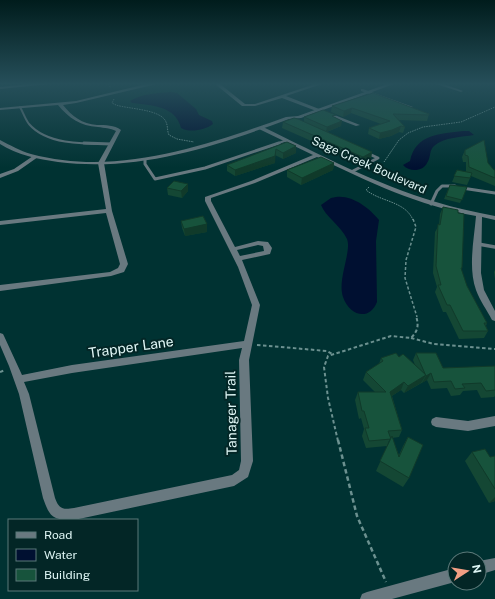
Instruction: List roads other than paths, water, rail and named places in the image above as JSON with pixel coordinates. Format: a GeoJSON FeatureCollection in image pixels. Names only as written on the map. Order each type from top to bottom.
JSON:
{"type":"FeatureCollection","features":[{"type":"Feature","properties":{"kind":"street"},"geometry":{"type":"LineString","coordinates":[[0,288],[111,274],[120,270],[124,264],[109,211],[100,163],[119,130],[113,127],[93,125],[76,121],[66,112]]}},
{"type":"Feature","properties":{"kind":"street"},"geometry":{"type":"LineString","coordinates":[[288,118],[297,112]]}},
{"type":"Feature","properties":{"kind":"street"},"geometry":{"type":"LineString","coordinates":[[0,142],[13,149],[35,157],[58,161],[100,163],[145,160],[190,151],[305,112]]}},
{"type":"Feature","properties":{"kind":"street"},"geometry":{"type":"LineString","coordinates":[[328,112],[358,125]]}},
{"type":"Feature","properties":{"kind":"street","name":"Sage Creek Boulevard"},"geometry":{"type":"LineString","coordinates":[[260,128],[377,182],[431,204],[495,218]]}},
{"type":"Feature","properties":{"kind":"street","name":"Tanager Trail"},"geometry":{"type":"LineString","coordinates":[[0,336],[19,379],[52,508],[56,513],[64,516],[234,480],[244,473],[247,461],[244,360],[256,305],[239,260],[208,202],[208,197],[252,182],[318,155]]}},
{"type":"Feature","properties":{"kind":"street"},"geometry":{"type":"LineString","coordinates":[[0,176],[16,170],[35,157]]}},
{"type":"Feature","properties":{"kind":"street"},"geometry":{"type":"LineString","coordinates":[[0,223],[109,211]]}},
{"type":"Feature","properties":{"kind":"street"},"geometry":{"type":"LineString","coordinates":[[479,215],[477,268],[480,290],[495,318]]}},
{"type":"Feature","properties":{"kind":"street"},"geometry":{"type":"LineString","coordinates":[[234,249],[258,243],[266,244],[268,248],[267,252],[239,260]]}},
{"type":"Feature","properties":{"kind":"street","name":"Trapper Lane"},"geometry":{"type":"LineString","coordinates":[[19,379],[72,369],[248,344]]}},
{"type":"Feature","properties":{"kind":"street"},"geometry":{"type":"LineString","coordinates":[[436,422],[468,426],[495,421]]}},
{"type":"Feature","properties":{"kind":"street"},"geometry":{"type":"LineString","coordinates":[[367,599],[447,577]]}},
{"type":"Feature","properties":{"kind":"lane"},"geometry":{"type":"LineString","coordinates":[[22,112],[28,123],[40,132],[71,141],[111,144]]}},
{"type":"Feature","properties":{"kind":"lane"},"geometry":{"type":"LineString","coordinates":[[288,118],[294,121]]}},
{"type":"Feature","properties":{"kind":"lane"},"geometry":{"type":"LineString","coordinates":[[145,160],[155,179],[174,176],[221,164],[287,140]]}},
{"type":"Feature","properties":{"kind":"lane"},"geometry":{"type":"LineString","coordinates":[[353,171],[378,158],[364,152]]}},
{"type":"Feature","properties":{"kind":"lane"},"geometry":{"type":"LineString","coordinates":[[431,204],[440,186],[443,184],[495,193]]}},
{"type":"Feature","properties":{"kind":"lane"},"geometry":{"type":"LineString","coordinates":[[478,244],[495,247]]}},
{"type":"Feature","properties":{"kind":"water"},"geometry":{"type":"Polygon","coordinates":[[[169,112],[197,112],[199,115],[212,121],[213,124],[206,128],[197,130],[185,130],[181,128],[174,115],[169,112]]]}},
{"type":"Feature","properties":{"kind":"water"},"geometry":{"type":"Polygon","coordinates":[[[469,131],[474,135],[453,138],[438,143],[432,148],[428,161],[422,168],[412,170],[403,165],[410,161],[413,152],[424,140],[438,134],[469,131]]]}},
{"type":"Feature","properties":{"kind":"water"},"geometry":{"type":"Polygon","coordinates":[[[331,198],[348,198],[360,203],[379,220],[376,241],[377,302],[369,312],[364,314],[354,312],[343,297],[342,282],[348,251],[347,239],[321,205],[331,198]]]}}]}
